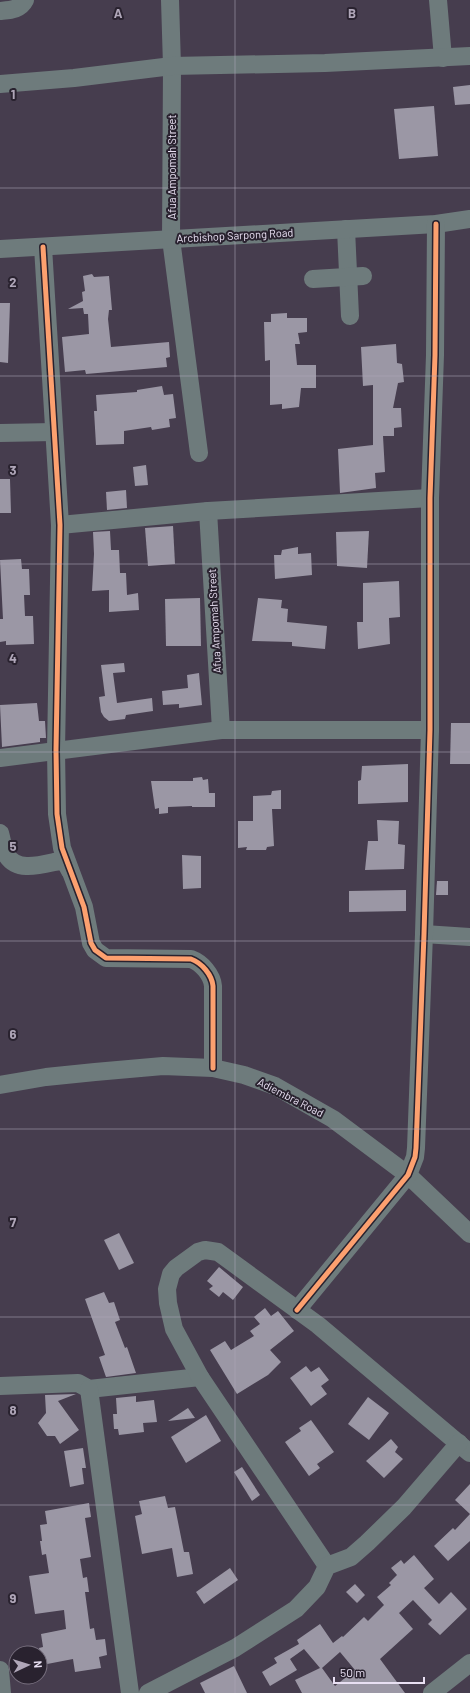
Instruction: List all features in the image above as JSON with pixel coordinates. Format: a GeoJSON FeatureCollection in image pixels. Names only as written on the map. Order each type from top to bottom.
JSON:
{"type":"FeatureCollection","features":[{"type":"Feature","properties":{"kind":"street"},"geometry":{"type":"LineString","coordinates":[[0,11],[19,8],[25,0]]}},
{"type":"Feature","properties":{"kind":"street","name":"Afua Ampomah Street"},"geometry":{"type":"LineString","coordinates":[[170,0],[172,66],[171,239],[199,453]]}},
{"type":"Feature","properties":{"kind":"street"},"geometry":{"type":"LineString","coordinates":[[438,0],[443,58]]}},
{"type":"Feature","properties":{"kind":"street"},"geometry":{"type":"LineString","coordinates":[[0,84],[82,77],[172,66],[470,56]]}},
{"type":"Feature","properties":{"kind":"street","name":"Arcbishop Sarpong Road"},"geometry":{"type":"LineString","coordinates":[[0,249],[436,224],[470,219]]}},
{"type":"Feature","properties":{"kind":"street"},"geometry":{"type":"LineString","coordinates":[[297,1310],[408,1175],[414,1157],[424,934],[430,730],[430,498],[435,355],[436,224]]}},
{"type":"Feature","properties":{"kind":"street"},"geometry":{"type":"LineString","coordinates":[[346,229],[356,277],[350,316]]}},
{"type":"Feature","properties":{"kind":"street"},"geometry":{"type":"LineString","coordinates":[[44,247],[60,525],[56,750],[58,830],[62,848],[84,908],[91,943],[101,956],[106,958],[191,960],[201,965],[211,977],[213,986],[212,1068]]}},
{"type":"Feature","properties":{"kind":"street"},"geometry":{"type":"LineString","coordinates":[[313,279],[356,277]]}},
{"type":"Feature","properties":{"kind":"street"},"geometry":{"type":"LineString","coordinates":[[0,433],[54,432]]}},
{"type":"Feature","properties":{"kind":"street"},"geometry":{"type":"LineString","coordinates":[[60,525],[208,511],[430,498]]}},
{"type":"Feature","properties":{"kind":"street","name":"Afua Ampomah Street"},"geometry":{"type":"LineString","coordinates":[[208,511],[221,730]]}},
{"type":"Feature","properties":{"kind":"street"},"geometry":{"type":"LineString","coordinates":[[0,758],[221,730],[430,730]]}},
{"type":"Feature","properties":{"kind":"street"},"geometry":{"type":"LineString","coordinates":[[0,833],[6,854],[17,864],[27,867],[64,860],[70,872]]}},
{"type":"Feature","properties":{"kind":"street"},"geometry":{"type":"LineString","coordinates":[[424,934],[470,937]]}},
{"type":"Feature","properties":{"kind":"street","name":"Adiembra Road"},"geometry":{"type":"LineString","coordinates":[[0,1085],[46,1077],[163,1066],[212,1068],[244,1075],[275,1086],[333,1119],[408,1175],[470,1234]]}},
{"type":"Feature","properties":{"kind":"street"},"geometry":{"type":"LineString","coordinates":[[148,1693],[235,1648],[296,1609],[317,1587],[327,1566],[351,1557],[464,1448],[318,1325],[218,1252],[205,1250],[198,1252],[176,1268],[171,1274],[167,1289],[168,1303],[174,1329],[200,1377],[327,1566]]}},
{"type":"Feature","properties":{"kind":"street"},"geometry":{"type":"LineString","coordinates":[[0,1386],[78,1383],[89,1389],[200,1377]]}},
{"type":"Feature","properties":{"kind":"street"},"geometry":{"type":"LineString","coordinates":[[89,1389],[130,1693]]}},
{"type":"Feature","properties":{"kind":"street"},"geometry":{"type":"LineString","coordinates":[[432,1693],[470,1663]]}},
{"type":"Feature","properties":{"kind":"street"},"geometry":{"type":"LineString","coordinates":[[0,1670],[2,1693]]}},
{"type":"Feature","properties":{"kind":"building"},"geometry":{"type":"Polygon","coordinates":[[[470,85],[470,104],[455,105],[453,87],[470,85]]]}},
{"type":"Feature","properties":{"kind":"building"},"geometry":{"type":"Polygon","coordinates":[[[434,106],[438,156],[399,159],[394,109],[434,106]]]}},
{"type":"Feature","properties":{"kind":"building"},"geometry":{"type":"Polygon","coordinates":[[[92,274],[94,277],[109,276],[112,310],[109,310],[108,319],[111,347],[169,342],[170,357],[166,358],[167,367],[86,374],[85,370],[65,372],[62,337],[89,334],[88,314],[84,314],[83,308],[68,309],[83,301],[82,292],[85,291],[83,276],[92,274]]]}},
{"type":"Feature","properties":{"kind":"building"},"geometry":{"type":"Polygon","coordinates":[[[0,303],[10,303],[8,363],[0,362],[0,303]]]}},
{"type":"Feature","properties":{"kind":"building"},"geometry":{"type":"Polygon","coordinates":[[[287,313],[287,318],[307,318],[307,332],[298,333],[300,344],[295,344],[297,365],[316,365],[316,388],[301,388],[299,407],[282,409],[282,404],[270,405],[270,360],[265,361],[264,322],[271,322],[271,314],[287,313]]]}},
{"type":"Feature","properties":{"kind":"building"},"geometry":{"type":"Polygon","coordinates":[[[396,344],[397,363],[402,364],[404,382],[398,383],[393,408],[401,408],[402,427],[394,428],[394,436],[383,436],[385,472],[375,473],[376,488],[340,493],[338,449],[373,445],[373,385],[363,386],[361,347],[396,344]]]}},
{"type":"Feature","properties":{"kind":"building"},"geometry":{"type":"Polygon","coordinates":[[[162,386],[164,395],[173,394],[176,418],[169,419],[170,427],[152,430],[151,427],[124,431],[124,444],[96,445],[94,411],[97,411],[96,395],[137,392],[137,390],[162,386]]]}},
{"type":"Feature","properties":{"kind":"building"},"geometry":{"type":"Polygon","coordinates":[[[146,465],[148,485],[135,486],[133,467],[146,465]]]}},
{"type":"Feature","properties":{"kind":"building"},"geometry":{"type":"Polygon","coordinates":[[[0,479],[10,479],[11,513],[0,513],[0,479]]]}},
{"type":"Feature","properties":{"kind":"building"},"geometry":{"type":"Polygon","coordinates":[[[126,490],[127,508],[107,510],[106,492],[126,490]]]}},
{"type":"Feature","properties":{"kind":"building"},"geometry":{"type":"Polygon","coordinates":[[[173,526],[175,564],[148,566],[145,528],[173,526]]]}},
{"type":"Feature","properties":{"kind":"building"},"geometry":{"type":"Polygon","coordinates":[[[110,531],[111,550],[119,550],[120,573],[126,573],[127,595],[138,593],[139,610],[109,612],[109,590],[92,591],[94,554],[93,532],[110,531]]]}},
{"type":"Feature","properties":{"kind":"building"},"geometry":{"type":"Polygon","coordinates":[[[369,531],[367,568],[337,566],[336,532],[369,531]]]}},
{"type":"Feature","properties":{"kind":"building"},"geometry":{"type":"Polygon","coordinates":[[[298,547],[298,554],[311,553],[312,575],[275,579],[274,555],[281,555],[282,550],[298,547]]]}},
{"type":"Feature","properties":{"kind":"building"},"geometry":{"type":"Polygon","coordinates":[[[21,559],[22,569],[29,569],[30,595],[24,595],[25,616],[33,616],[34,644],[6,645],[6,641],[0,642],[0,619],[3,619],[0,560],[21,559]]]}},
{"type":"Feature","properties":{"kind":"building"},"geometry":{"type":"Polygon","coordinates":[[[399,581],[400,617],[389,618],[390,644],[358,649],[357,622],[363,622],[363,583],[399,581]]]}},
{"type":"Feature","properties":{"kind":"building"},"geometry":{"type":"Polygon","coordinates":[[[200,598],[201,646],[166,646],[165,599],[200,598]]]}},
{"type":"Feature","properties":{"kind":"building"},"geometry":{"type":"Polygon","coordinates":[[[258,598],[282,600],[281,608],[288,609],[287,622],[327,626],[325,649],[292,646],[292,642],[252,641],[258,598]]]}},
{"type":"Feature","properties":{"kind":"building"},"geometry":{"type":"Polygon","coordinates":[[[124,663],[125,672],[113,673],[117,703],[152,698],[153,711],[126,715],[125,719],[109,721],[101,712],[99,697],[105,696],[101,665],[124,663]]]}},
{"type":"Feature","properties":{"kind":"building"},"geometry":{"type":"Polygon","coordinates":[[[199,673],[202,705],[179,708],[179,704],[163,705],[162,691],[188,688],[187,675],[199,673]]]}},
{"type":"Feature","properties":{"kind":"building"},"geometry":{"type":"Polygon","coordinates":[[[37,703],[39,721],[45,721],[46,738],[40,738],[40,742],[2,747],[0,705],[37,703]]]}},
{"type":"Feature","properties":{"kind":"building"},"geometry":{"type":"Polygon","coordinates":[[[451,723],[470,723],[470,764],[450,764],[451,723]]]}},
{"type":"Feature","properties":{"kind":"building"},"geometry":{"type":"Polygon","coordinates":[[[408,764],[408,802],[358,804],[358,781],[361,780],[362,766],[408,764]]]}},
{"type":"Feature","properties":{"kind":"building"},"geometry":{"type":"Polygon","coordinates":[[[202,777],[203,780],[208,779],[209,793],[215,793],[215,807],[168,807],[168,813],[159,814],[159,808],[155,809],[151,781],[193,781],[193,778],[202,777]]]}},
{"type":"Feature","properties":{"kind":"building"},"geometry":{"type":"Polygon","coordinates":[[[281,790],[281,809],[272,809],[274,846],[267,847],[266,850],[246,850],[247,847],[238,848],[238,821],[253,821],[253,796],[271,795],[272,791],[281,790]]]}},
{"type":"Feature","properties":{"kind":"building"},"geometry":{"type":"Polygon","coordinates":[[[377,820],[399,821],[398,844],[405,845],[404,869],[365,870],[368,841],[378,841],[377,820]]]}},
{"type":"Feature","properties":{"kind":"building"},"geometry":{"type":"Polygon","coordinates":[[[182,855],[201,856],[201,888],[183,889],[182,855]]]}},
{"type":"Feature","properties":{"kind":"building"},"geometry":{"type":"Polygon","coordinates":[[[437,881],[448,881],[448,895],[436,895],[437,881]]]}},
{"type":"Feature","properties":{"kind":"building"},"geometry":{"type":"Polygon","coordinates":[[[406,890],[406,911],[349,912],[349,891],[406,890]]]}},
{"type":"Feature","properties":{"kind":"building"},"geometry":{"type":"Polygon","coordinates":[[[119,1233],[134,1263],[119,1270],[104,1240],[119,1233]]]}},
{"type":"Feature","properties":{"kind":"building"},"geometry":{"type":"Polygon","coordinates":[[[219,1267],[243,1287],[233,1300],[223,1292],[219,1297],[209,1289],[213,1286],[207,1281],[219,1267]]]}},
{"type":"Feature","properties":{"kind":"building"},"geometry":{"type":"Polygon","coordinates":[[[104,1292],[109,1303],[114,1302],[120,1320],[115,1322],[125,1348],[127,1347],[136,1373],[106,1377],[99,1357],[105,1355],[85,1299],[104,1292]]]}},
{"type":"Feature","properties":{"kind":"building"},"geometry":{"type":"Polygon","coordinates":[[[265,1308],[271,1316],[278,1311],[294,1331],[270,1350],[281,1362],[268,1375],[237,1394],[210,1350],[225,1341],[231,1350],[254,1336],[250,1331],[260,1324],[254,1317],[265,1308]]]}},
{"type":"Feature","properties":{"kind":"building"},"geometry":{"type":"Polygon","coordinates":[[[306,1366],[311,1372],[319,1367],[329,1380],[321,1386],[327,1394],[311,1406],[290,1378],[306,1366]]]}},
{"type":"Feature","properties":{"kind":"building"},"geometry":{"type":"Polygon","coordinates":[[[76,1394],[58,1401],[79,1430],[60,1444],[55,1436],[47,1436],[38,1423],[46,1413],[45,1395],[76,1394]]]}},
{"type":"Feature","properties":{"kind":"building"},"geometry":{"type":"Polygon","coordinates":[[[136,1396],[136,1402],[154,1400],[157,1422],[143,1423],[144,1432],[119,1435],[118,1429],[114,1429],[113,1414],[117,1414],[116,1398],[136,1396]]]}},
{"type":"Feature","properties":{"kind":"building"},"geometry":{"type":"Polygon","coordinates":[[[368,1397],[389,1413],[369,1440],[348,1424],[368,1397]]]}},
{"type":"Feature","properties":{"kind":"building"},"geometry":{"type":"Polygon","coordinates":[[[188,1408],[195,1418],[168,1421],[188,1408]]]}},
{"type":"Feature","properties":{"kind":"building"},"geometry":{"type":"Polygon","coordinates":[[[206,1415],[221,1441],[186,1463],[171,1437],[206,1415]]]}},
{"type":"Feature","properties":{"kind":"building"},"geometry":{"type":"Polygon","coordinates":[[[311,1420],[334,1452],[317,1464],[320,1468],[309,1476],[285,1442],[301,1431],[299,1428],[311,1420]]]}},
{"type":"Feature","properties":{"kind":"building"},"geometry":{"type":"Polygon","coordinates":[[[391,1439],[398,1447],[395,1452],[403,1459],[384,1478],[366,1461],[391,1439]]]}},
{"type":"Feature","properties":{"kind":"building"},"geometry":{"type":"Polygon","coordinates":[[[83,1448],[86,1468],[82,1468],[84,1484],[70,1487],[64,1451],[83,1448]]]}},
{"type":"Feature","properties":{"kind":"building"},"geometry":{"type":"Polygon","coordinates":[[[242,1467],[260,1495],[252,1501],[234,1472],[242,1467]]]}},
{"type":"Feature","properties":{"kind":"building"},"geometry":{"type":"Polygon","coordinates":[[[470,1484],[470,1514],[455,1500],[470,1484]]]}},
{"type":"Feature","properties":{"kind":"building"},"geometry":{"type":"Polygon","coordinates":[[[165,1496],[168,1508],[175,1507],[184,1552],[189,1552],[193,1574],[177,1577],[172,1548],[142,1554],[135,1516],[142,1514],[139,1501],[165,1496]]]}},
{"type":"Feature","properties":{"kind":"building"},"geometry":{"type":"Polygon","coordinates":[[[89,1503],[91,1517],[85,1518],[91,1557],[80,1559],[83,1578],[87,1577],[89,1592],[85,1592],[90,1629],[94,1628],[96,1640],[105,1639],[107,1655],[99,1657],[101,1668],[75,1672],[73,1659],[48,1664],[48,1645],[43,1645],[41,1634],[66,1629],[64,1610],[35,1614],[29,1576],[49,1573],[46,1554],[42,1555],[40,1541],[42,1541],[40,1525],[47,1524],[45,1511],[89,1503]]]}},
{"type":"Feature","properties":{"kind":"building"},"geometry":{"type":"Polygon","coordinates":[[[470,1514],[470,1541],[448,1561],[434,1546],[453,1528],[455,1530],[470,1514]]]}},
{"type":"Feature","properties":{"kind":"building"},"geometry":{"type":"Polygon","coordinates":[[[414,1555],[434,1579],[424,1588],[439,1604],[451,1592],[467,1609],[440,1635],[428,1624],[432,1620],[413,1600],[399,1613],[413,1629],[380,1659],[405,1693],[302,1693],[295,1680],[320,1668],[304,1649],[290,1659],[297,1670],[270,1686],[262,1672],[277,1663],[274,1658],[299,1644],[297,1640],[320,1624],[333,1643],[342,1636],[343,1637],[364,1617],[368,1621],[384,1605],[377,1597],[391,1585],[389,1583],[397,1575],[391,1568],[401,1560],[404,1564],[414,1555]],[[340,1652],[322,1668],[335,1686],[355,1670],[340,1652]]]}},
{"type":"Feature","properties":{"kind":"building"},"geometry":{"type":"Polygon","coordinates":[[[230,1568],[238,1580],[204,1604],[196,1592],[230,1568]]]}},
{"type":"Feature","properties":{"kind":"building"},"geometry":{"type":"Polygon","coordinates":[[[355,1584],[365,1595],[357,1603],[346,1592],[355,1584]]]}},
{"type":"Feature","properties":{"kind":"building"},"geometry":{"type":"Polygon","coordinates":[[[234,1666],[247,1693],[205,1693],[200,1683],[234,1666]]]}},
{"type":"Feature","properties":{"kind":"cycle path"},"geometry":{"type":"LineString","coordinates":[[297,1310],[408,1175],[415,1157],[430,730],[430,498],[435,355],[436,224]]}},
{"type":"Feature","properties":{"kind":"cycle path"},"geometry":{"type":"LineString","coordinates":[[43,247],[60,525],[56,750],[57,814],[62,848],[84,907],[91,943],[95,950],[106,958],[191,959],[203,966],[211,978],[213,986],[213,1068]]}}]}
